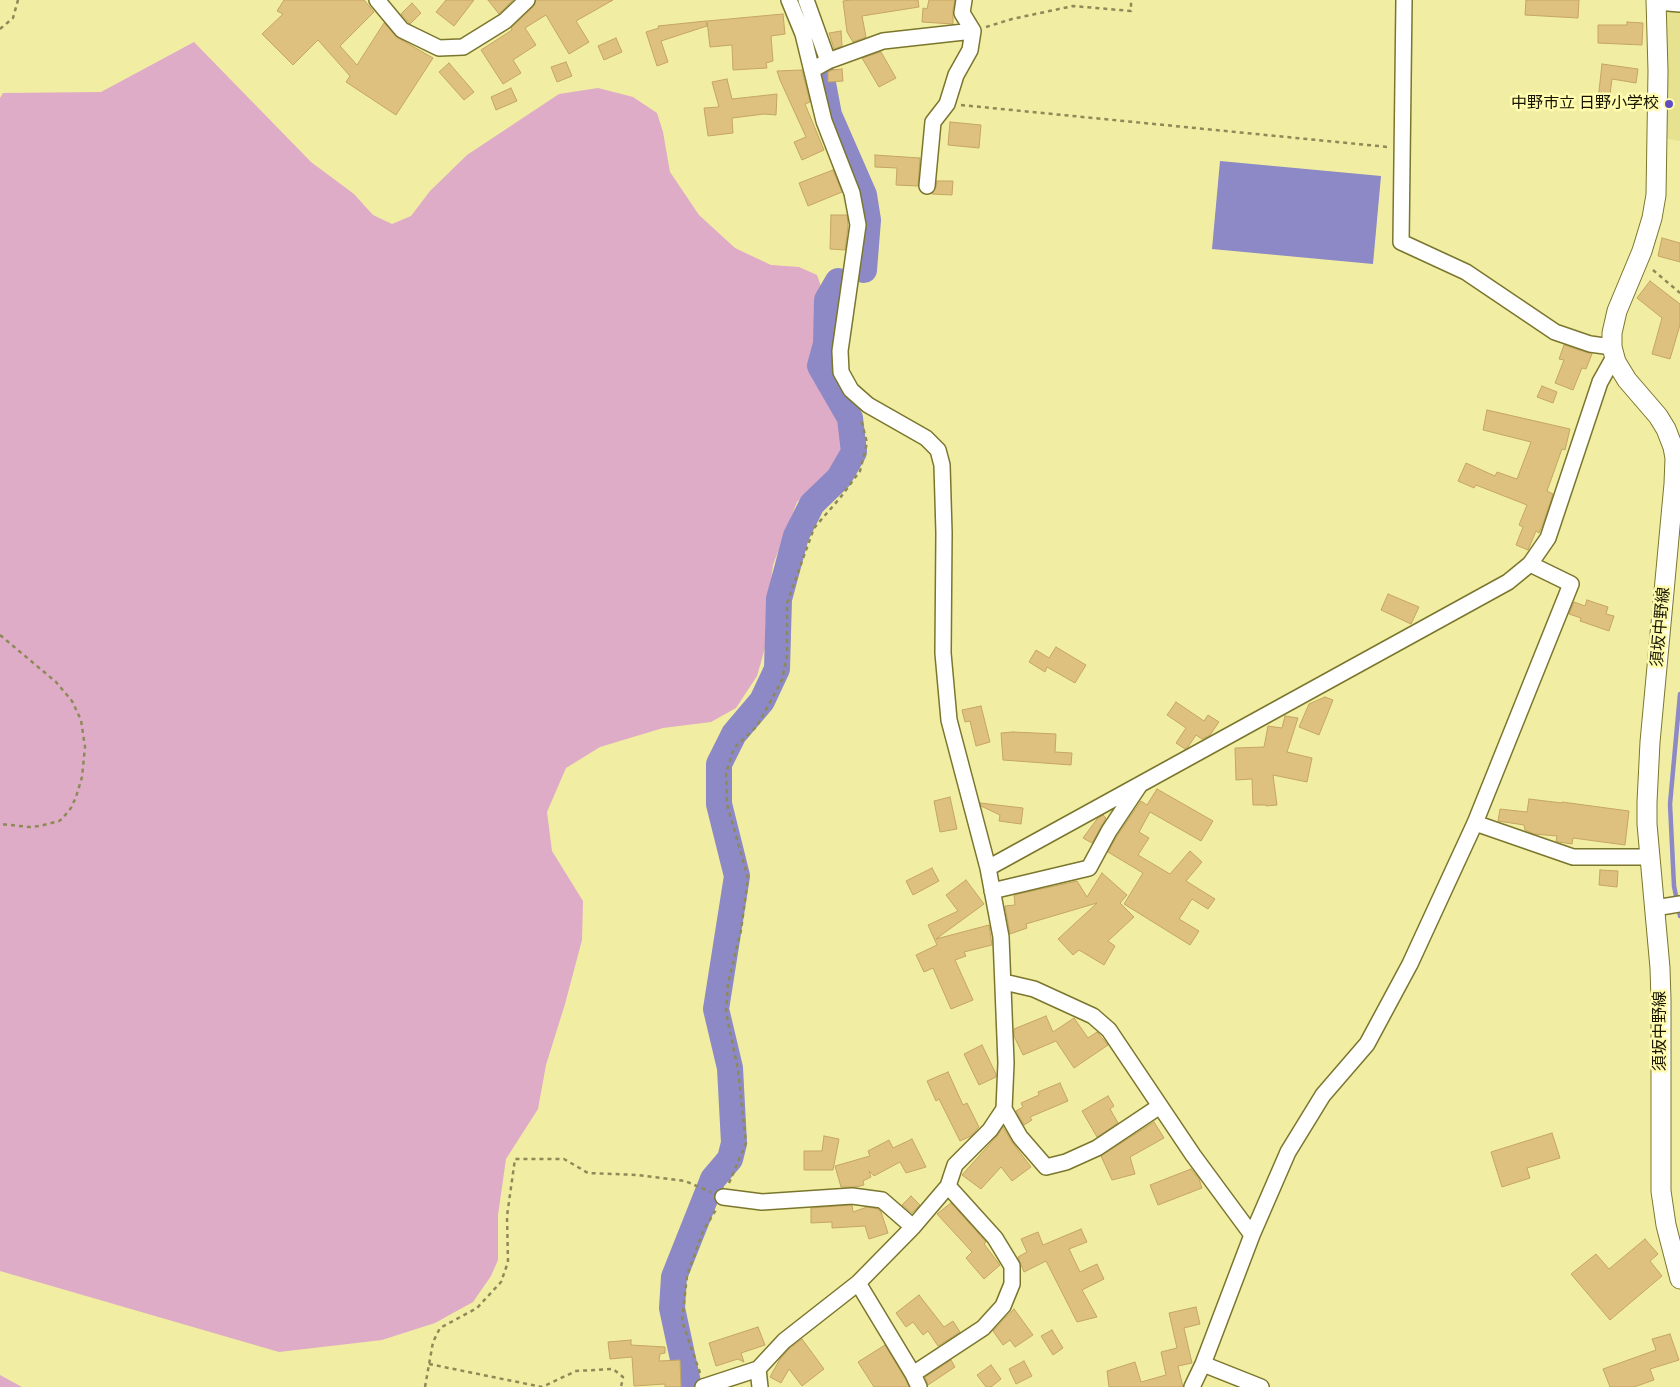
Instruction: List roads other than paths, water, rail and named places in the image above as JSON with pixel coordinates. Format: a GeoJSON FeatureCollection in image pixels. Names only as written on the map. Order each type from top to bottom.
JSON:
{"type":"FeatureCollection","features":[{"type":"Feature","properties":{"kind":"main road"},"geometry":{"type":"LineString","coordinates":[[1613,352],[1613,325],[1618,306],[1639,259],[1652,218],[1657,185],[1658,71],[1656,1]]}},
{"type":"Feature","properties":{"kind":"main road","name":"須坂中野線"},"geometry":{"type":"LineString","coordinates":[[1613,352],[1627,380],[1658,416],[1666,429],[1674,447],[1675,458],[1647,783],[1647,824],[1649,857],[1667,906],[1660,968],[1662,1027],[1661,1191],[1666,1225],[1680,1279]]}},
{"type":"Feature","properties":{"kind":"street"},"geometry":{"type":"LineString","coordinates":[[377,0],[402,30],[439,48],[463,47],[505,21],[527,0]]}},
{"type":"Feature","properties":{"kind":"street"},"geometry":{"type":"LineString","coordinates":[[703,1387],[758,1369],[784,1341],[858,1283],[914,1227],[948,1186],[955,1165],[990,1130],[1004,1109],[1006,1063],[1001,937],[988,868],[949,720],[943,653],[944,533],[942,465],[938,450],[926,438],[868,404],[851,390],[841,372],[840,351],[858,225],[852,193],[824,121],[813,69],[803,34],[789,0]]}},
{"type":"Feature","properties":{"kind":"street"},"geometry":{"type":"LineString","coordinates":[[806,0],[828,61]]}},
{"type":"Feature","properties":{"kind":"street"},"geometry":{"type":"LineString","coordinates":[[927,186],[933,122],[947,104],[956,75],[970,50],[973,31],[962,13],[964,0]]}},
{"type":"Feature","properties":{"kind":"street"},"geometry":{"type":"LineString","coordinates":[[988,868],[1508,582],[1530,564],[1548,538],[1600,382],[1613,352],[1555,332],[1466,272],[1401,242],[1404,149],[1404,0]]}},
{"type":"Feature","properties":{"kind":"street"},"geometry":{"type":"LineString","coordinates":[[1656,1],[1680,4]]}},
{"type":"Feature","properties":{"kind":"street"},"geometry":{"type":"LineString","coordinates":[[813,69],[828,61],[883,42],[973,31]]}},
{"type":"Feature","properties":{"kind":"street"},"geometry":{"type":"LineString","coordinates":[[1192,1387],[1203,1364],[1252,1235],[1288,1152],[1323,1095],[1367,1044],[1410,964],[1475,823],[1570,584],[1530,564]]}},
{"type":"Feature","properties":{"kind":"street"},"geometry":{"type":"LineString","coordinates":[[992,891],[1089,868],[1109,831],[1139,785]]}},
{"type":"Feature","properties":{"kind":"street"},"geometry":{"type":"LineString","coordinates":[[1475,823],[1573,857],[1649,857]]}},
{"type":"Feature","properties":{"kind":"street"},"geometry":{"type":"LineString","coordinates":[[1004,982],[1034,989],[1093,1016],[1109,1030],[1193,1155],[1252,1235]]}},
{"type":"Feature","properties":{"kind":"street"},"geometry":{"type":"LineString","coordinates":[[1004,1109],[1020,1137],[1046,1167],[1066,1162],[1097,1148],[1160,1106]]}},
{"type":"Feature","properties":{"kind":"street"},"geometry":{"type":"LineString","coordinates":[[858,1283],[916,1380],[983,1328],[1003,1306],[1012,1284],[1012,1266],[995,1238],[948,1186]]}},
{"type":"Feature","properties":{"kind":"street"},"geometry":{"type":"LineString","coordinates":[[724,1197],[762,1202],[852,1196],[882,1200],[914,1227]]}},
{"type":"Feature","properties":{"kind":"street"},"geometry":{"type":"LineString","coordinates":[[1203,1364],[1261,1387]]}},
{"type":"Feature","properties":{"kind":"street"},"geometry":{"type":"LineString","coordinates":[[758,1369],[760,1387]]}},
{"type":"Feature","properties":{"kind":"waterway"},"geometry":{"type":"LineString","coordinates":[[798,0],[818,57],[829,115],[864,195],[868,220],[864,270]]}},
{"type":"Feature","properties":{"kind":"waterway"},"geometry":{"type":"LineString","coordinates":[[689,1387],[672,1308],[674,1277],[713,1179],[730,1159],[734,1143],[730,1068],[716,1009],[737,876],[719,804],[719,764],[734,734],[762,701],[777,669],[779,599],[796,536],[812,504],[839,478],[854,452],[850,418],[820,366],[826,344],[827,300],[838,281]]}},
{"type":"Feature","properties":{"kind":"waterway"},"geometry":{"type":"LineString","coordinates":[[1680,694],[1670,804],[1674,886],[1680,916]]}},
{"type":"Feature","properties":{"kind":"place","name":"中野市立 日野小学校"},"geometry":{"type":"Point","coordinates":[1669,104]}}]}
